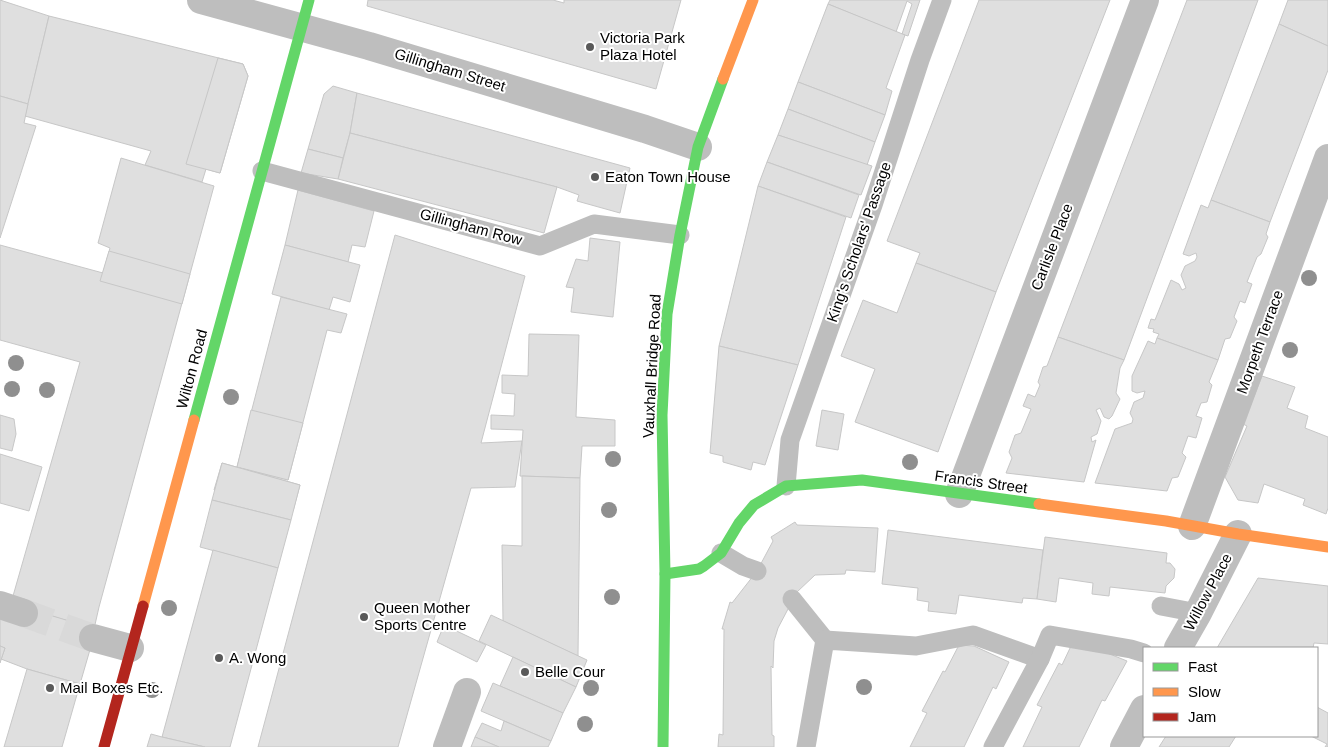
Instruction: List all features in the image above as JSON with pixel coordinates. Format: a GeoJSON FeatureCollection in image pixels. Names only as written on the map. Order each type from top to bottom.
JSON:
{"type":"FeatureCollection","features":[{"type":"Feature","properties":{"kind":"main road","name":"Wilton Road"},"geometry":{"type":"LineString","coordinates":[[104,747],[309,0]]}},
{"type":"Feature","properties":{"kind":"main road","name":"Vauxhall Bridge Road"},"geometry":{"type":"LineString","coordinates":[[663,747],[665,574],[662,415],[667,314],[680,235],[698,147],[753,0]]}},
{"type":"Feature","properties":{"kind":"main road","name":"Francis Street"},"geometry":{"type":"LineString","coordinates":[[665,574],[699,569],[721,553],[739,523],[754,505],[786,486],[862,480],[1166,521],[1328,547]]}},
{"type":"Feature","properties":{"kind":"street","name":"Gillingham Street"},"geometry":{"type":"LineString","coordinates":[[201,0],[302,27],[645,128],[698,147]]}},
{"type":"Feature","properties":{"kind":"street","name":"Carlisle Place"},"geometry":{"type":"LineString","coordinates":[[959,494],[1145,0]]}},
{"type":"Feature","properties":{"kind":"street","name":"Morpeth Terrace"},"geometry":{"type":"LineString","coordinates":[[1192,526],[1328,158]]}},
{"type":"Feature","properties":{"kind":"street","name":"Willow Place"},"geometry":{"type":"LineString","coordinates":[[1179,647],[1238,534]]}},
{"type":"Feature","properties":{"kind":"street"},"geometry":{"type":"LineString","coordinates":[[93,638],[130,648]]}},
{"type":"Feature","properties":{"kind":"street"},"geometry":{"type":"LineString","coordinates":[[447,747],[467,692]]}},
{"type":"Feature","properties":{"kind":"street"},"geometry":{"type":"LineString","coordinates":[[1124,747],[1143,711]]}},
{"type":"Feature","properties":{"kind":"lane","name":"King's Scholars' Passage"},"geometry":{"type":"LineString","coordinates":[[786,486],[790,440],[942,0]]}},
{"type":"Feature","properties":{"kind":"lane","name":"Gillingham Row"},"geometry":{"type":"LineString","coordinates":[[262,170],[540,246],[594,224],[680,235]]}},
{"type":"Feature","properties":{"kind":"lane"},"geometry":{"type":"LineString","coordinates":[[721,553],[743,566],[757,571]]}},
{"type":"Feature","properties":{"kind":"lane"},"geometry":{"type":"LineString","coordinates":[[792,599],[825,640],[916,646],[973,635],[1040,659]]}},
{"type":"Feature","properties":{"kind":"lane"},"geometry":{"type":"LineString","coordinates":[[1161,606],[1198,613]]}},
{"type":"Feature","properties":{"kind":"lane"},"geometry":{"type":"LineString","coordinates":[[993,747],[1040,659],[1050,635],[1143,653]]}},
{"type":"Feature","properties":{"kind":"lane"},"geometry":{"type":"LineString","coordinates":[[806,747],[825,640]]}},
{"type":"Feature","properties":{"kind":"building"},"geometry":{"type":"Polygon","coordinates":[[[0,0],[49,16],[28,104],[0,96],[0,0]]]}},
{"type":"Feature","properties":{"kind":"building","name":"Victoria Park Plaza Hotel"},"geometry":{"type":"Polygon","coordinates":[[[368,0],[553,0],[564,3],[564,0],[681,0],[656,89],[367,6],[368,0]]]}},
{"type":"Feature","properties":{"kind":"building"},"geometry":{"type":"Polygon","coordinates":[[[830,0],[920,0],[908,36],[902,34],[912,4],[907,1],[896,32],[828,4],[830,0]]]}},
{"type":"Feature","properties":{"kind":"building"},"geometry":{"type":"Polygon","coordinates":[[[979,0],[1110,0],[996,292],[916,263],[920,253],[887,241],[979,0]]]}},
{"type":"Feature","properties":{"kind":"building"},"geometry":{"type":"Polygon","coordinates":[[[1187,0],[1258,0],[1124,360],[1058,337],[1187,0]]]}},
{"type":"Feature","properties":{"kind":"building"},"geometry":{"type":"Polygon","coordinates":[[[1288,0],[1328,0],[1328,46],[1279,24],[1288,0]]]}},
{"type":"Feature","properties":{"kind":"building"},"geometry":{"type":"Polygon","coordinates":[[[828,4],[905,35],[886,88],[892,91],[885,115],[798,82],[828,4]]]}},
{"type":"Feature","properties":{"kind":"building"},"geometry":{"type":"Polygon","coordinates":[[[49,16],[243,64],[248,76],[220,173],[206,169],[202,182],[145,165],[151,151],[25,116],[49,16]]]}},
{"type":"Feature","properties":{"kind":"building"},"geometry":{"type":"Polygon","coordinates":[[[1279,24],[1328,46],[1328,70],[1270,222],[1211,200],[1279,24]]]}},
{"type":"Feature","properties":{"kind":"building"},"geometry":{"type":"Polygon","coordinates":[[[218,58],[243,64],[248,76],[220,173],[186,164],[218,58]]]}},
{"type":"Feature","properties":{"kind":"building"},"geometry":{"type":"Polygon","coordinates":[[[798,82],[885,115],[875,142],[788,109],[798,82]]]}},
{"type":"Feature","properties":{"kind":"building"},"geometry":{"type":"Polygon","coordinates":[[[333,86],[357,93],[350,133],[343,158],[308,149],[324,94],[333,86]]]}},
{"type":"Feature","properties":{"kind":"building"},"geometry":{"type":"Polygon","coordinates":[[[357,93],[630,168],[620,213],[577,201],[579,195],[557,187],[350,133],[357,93]]]}},
{"type":"Feature","properties":{"kind":"building"},"geometry":{"type":"Polygon","coordinates":[[[0,96],[28,104],[24,123],[36,126],[0,238],[0,96]]]}},
{"type":"Feature","properties":{"kind":"building"},"geometry":{"type":"Polygon","coordinates":[[[788,109],[875,142],[867,165],[778,135],[788,109]]]}},
{"type":"Feature","properties":{"kind":"building"},"geometry":{"type":"Polygon","coordinates":[[[350,133],[557,187],[544,233],[338,179],[350,133]]]}},
{"type":"Feature","properties":{"kind":"building"},"geometry":{"type":"Polygon","coordinates":[[[778,135],[872,166],[861,195],[767,162],[778,135]]]}},
{"type":"Feature","properties":{"kind":"building"},"geometry":{"type":"Polygon","coordinates":[[[308,149],[343,158],[338,179],[301,173],[308,149]]]}},
{"type":"Feature","properties":{"kind":"building"},"geometry":{"type":"Polygon","coordinates":[[[121,158],[214,186],[94,629],[26,608],[27,600],[13,596],[80,362],[0,340],[0,245],[103,273],[110,248],[98,243],[121,158]]]}},
{"type":"Feature","properties":{"kind":"building"},"geometry":{"type":"Polygon","coordinates":[[[767,162],[859,195],[851,218],[758,186],[767,162]]]}},
{"type":"Feature","properties":{"kind":"building"},"geometry":{"type":"Polygon","coordinates":[[[758,186],[846,217],[798,365],[719,346],[758,186]]]}},
{"type":"Feature","properties":{"kind":"building"},"geometry":{"type":"Polygon","coordinates":[[[298,190],[374,211],[365,247],[352,245],[348,262],[285,245],[298,190]]]}},
{"type":"Feature","properties":{"kind":"building"},"geometry":{"type":"Polygon","coordinates":[[[1211,200],[1270,222],[1266,234],[1268,237],[1261,254],[1257,257],[1247,282],[1252,284],[1245,303],[1240,301],[1234,317],[1237,321],[1230,338],[1225,339],[1218,360],[1157,338],[1159,334],[1153,332],[1154,329],[1148,328],[1151,319],[1155,320],[1171,280],[1179,284],[1182,290],[1186,288],[1181,275],[1185,266],[1195,261],[1197,257],[1196,253],[1189,256],[1183,254],[1201,205],[1208,208],[1211,200]]]}},
{"type":"Feature","properties":{"kind":"building","name":"Queen Mother Sports Centre"},"geometry":{"type":"Polygon","coordinates":[[[395,235],[525,276],[481,443],[522,441],[515,487],[471,488],[398,747],[258,747],[395,235]]]}},
{"type":"Feature","properties":{"kind":"building"},"geometry":{"type":"Polygon","coordinates":[[[590,238],[620,242],[613,317],[571,312],[574,288],[566,287],[576,259],[588,261],[590,238]]]}},
{"type":"Feature","properties":{"kind":"building"},"geometry":{"type":"Polygon","coordinates":[[[285,245],[360,265],[350,302],[333,297],[329,310],[272,294],[285,245]]]}},
{"type":"Feature","properties":{"kind":"building"},"geometry":{"type":"Polygon","coordinates":[[[109,251],[190,274],[182,304],[100,281],[109,251]]]}},
{"type":"Feature","properties":{"kind":"building"},"geometry":{"type":"Polygon","coordinates":[[[916,263],[996,292],[938,452],[855,422],[875,369],[841,356],[863,300],[897,313],[916,263]]]}},
{"type":"Feature","properties":{"kind":"building"},"geometry":{"type":"Polygon","coordinates":[[[281,297],[347,314],[341,333],[327,330],[288,480],[237,467],[281,297]]]}},
{"type":"Feature","properties":{"kind":"building"},"geometry":{"type":"Polygon","coordinates":[[[529,334],[579,335],[576,417],[615,420],[615,446],[582,446],[580,478],[520,476],[523,430],[491,429],[491,415],[514,416],[515,394],[502,393],[502,375],[528,376],[529,334]]]}},
{"type":"Feature","properties":{"kind":"building"},"geometry":{"type":"Polygon","coordinates":[[[1058,337],[1124,360],[1120,368],[1116,393],[1120,399],[1112,416],[1109,419],[1104,417],[1100,408],[1096,410],[1101,421],[1097,434],[1091,437],[1092,442],[1096,440],[1084,482],[1006,473],[1012,458],[1009,452],[1015,435],[1021,433],[1031,409],[1023,406],[1028,394],[1035,397],[1040,385],[1038,382],[1043,367],[1047,366],[1058,337]]]}},
{"type":"Feature","properties":{"kind":"building"},"geometry":{"type":"Polygon","coordinates":[[[1157,338],[1218,360],[1209,382],[1212,385],[1207,402],[1201,403],[1196,416],[1202,418],[1196,438],[1188,436],[1182,453],[1186,457],[1178,477],[1172,478],[1167,491],[1095,483],[1115,429],[1132,423],[1133,419],[1130,413],[1134,402],[1143,398],[1145,391],[1137,393],[1132,391],[1132,376],[1148,341],[1155,344],[1157,338]]]}},
{"type":"Feature","properties":{"kind":"building"},"geometry":{"type":"Polygon","coordinates":[[[719,346],[798,365],[765,465],[753,462],[751,470],[723,462],[723,456],[710,453],[719,346]]]}},
{"type":"Feature","properties":{"kind":"building"},"geometry":{"type":"Polygon","coordinates":[[[1262,376],[1295,387],[1287,408],[1308,416],[1305,428],[1328,437],[1328,508],[1326,514],[1303,505],[1305,499],[1264,484],[1258,503],[1238,500],[1225,477],[1247,426],[1243,424],[1262,376]]]}},
{"type":"Feature","properties":{"kind":"building"},"geometry":{"type":"Polygon","coordinates":[[[251,410],[303,423],[288,480],[237,467],[251,410]]]}},
{"type":"Feature","properties":{"kind":"building"},"geometry":{"type":"Polygon","coordinates":[[[822,410],[844,414],[838,450],[816,446],[822,410]]]}},
{"type":"Feature","properties":{"kind":"building"},"geometry":{"type":"Polygon","coordinates":[[[0,415],[14,419],[16,434],[12,451],[0,448],[0,415]]]}},
{"type":"Feature","properties":{"kind":"building"},"geometry":{"type":"Polygon","coordinates":[[[0,454],[42,467],[29,511],[0,503],[0,454]]]}},
{"type":"Feature","properties":{"kind":"building"},"geometry":{"type":"Polygon","coordinates":[[[222,463],[300,485],[293,511],[214,490],[222,463]]]}},
{"type":"Feature","properties":{"kind":"building"},"geometry":{"type":"Polygon","coordinates":[[[222,463],[300,485],[291,520],[212,500],[222,463]]]}},
{"type":"Feature","properties":{"kind":"building"},"geometry":{"type":"Polygon","coordinates":[[[522,476],[580,478],[578,656],[503,621],[502,545],[522,546],[522,476]]]}},
{"type":"Feature","properties":{"kind":"building"},"geometry":{"type":"Polygon","coordinates":[[[212,500],[291,520],[278,568],[200,547],[212,500]]]}},
{"type":"Feature","properties":{"kind":"building"},"geometry":{"type":"Polygon","coordinates":[[[795,522],[797,525],[878,528],[875,572],[846,570],[845,574],[815,575],[797,592],[778,628],[774,641],[773,668],[771,666],[772,735],[774,736],[774,747],[718,747],[719,734],[723,735],[724,629],[722,629],[730,602],[732,603],[757,571],[773,541],[771,537],[795,522]]]}},
{"type":"Feature","properties":{"kind":"building"},"geometry":{"type":"Polygon","coordinates":[[[888,530],[1043,550],[1037,599],[1023,598],[1022,603],[959,595],[956,614],[928,611],[929,602],[917,600],[918,588],[882,584],[888,530]]]}},
{"type":"Feature","properties":{"kind":"building"},"geometry":{"type":"Polygon","coordinates":[[[1045,537],[1167,553],[1166,563],[1170,563],[1175,569],[1174,578],[1166,586],[1165,593],[1110,587],[1109,596],[1092,594],[1093,583],[1059,578],[1056,602],[1037,599],[1045,537]]]}},
{"type":"Feature","properties":{"kind":"building"},"geometry":{"type":"Polygon","coordinates":[[[213,550],[278,568],[230,747],[205,747],[162,737],[213,550]]]}},
{"type":"Feature","properties":{"kind":"building"},"geometry":{"type":"Polygon","coordinates":[[[1258,578],[1328,586],[1328,644],[1314,643],[1313,647],[1218,647],[1258,578]]]}},
{"type":"Feature","properties":{"kind":"building"},"geometry":{"type":"Polygon","coordinates":[[[26,608],[96,629],[80,684],[27,669],[1,659],[5,648],[0,646],[0,609],[26,608]]]}},
{"type":"Feature","properties":{"kind":"building"},"geometry":{"type":"Polygon","coordinates":[[[491,615],[587,660],[576,687],[479,641],[491,615]]]}},
{"type":"Feature","properties":{"kind":"building"},"geometry":{"type":"Polygon","coordinates":[[[444,625],[486,645],[477,662],[437,642],[444,625]]]}},
{"type":"Feature","properties":{"kind":"building"},"geometry":{"type":"Polygon","coordinates":[[[959,645],[974,646],[1009,662],[996,689],[993,687],[964,747],[910,747],[927,713],[922,711],[959,645]]]}},
{"type":"Feature","properties":{"kind":"building"},"geometry":{"type":"Polygon","coordinates":[[[0,646],[5,648],[0,663],[0,646]]]}},
{"type":"Feature","properties":{"kind":"building"},"geometry":{"type":"Polygon","coordinates":[[[1071,646],[1095,648],[1127,661],[1105,701],[1102,700],[1079,747],[1023,747],[1042,707],[1037,705],[1059,663],[1062,665],[1071,646]]]}},
{"type":"Feature","properties":{"kind":"building","name":"Belle Cour"},"geometry":{"type":"Polygon","coordinates":[[[513,657],[576,687],[563,713],[500,686],[513,657]]]}},
{"type":"Feature","properties":{"kind":"building"},"geometry":{"type":"Polygon","coordinates":[[[27,669],[80,684],[62,747],[4,747],[27,669]]]}},
{"type":"Feature","properties":{"kind":"building"},"geometry":{"type":"Polygon","coordinates":[[[493,683],[563,713],[551,741],[481,711],[493,683]]]}},
{"type":"Feature","properties":{"kind":"building"},"geometry":{"type":"Polygon","coordinates":[[[1318,708],[1328,713],[1328,747],[1325,747],[1327,744],[1313,737],[1318,737],[1318,708]]]}},
{"type":"Feature","properties":{"kind":"building"},"geometry":{"type":"Polygon","coordinates":[[[504,721],[551,741],[548,747],[499,747],[475,737],[482,723],[501,731],[504,721]]]}},
{"type":"Feature","properties":{"kind":"building"},"geometry":{"type":"Polygon","coordinates":[[[151,734],[162,737],[205,747],[147,747],[151,734]]]}},
{"type":"Feature","properties":{"kind":"building"},"geometry":{"type":"Polygon","coordinates":[[[475,737],[499,747],[471,747],[475,737]]]}},
{"type":"Feature","properties":{"kind":"building"},"geometry":{"type":"Polygon","coordinates":[[[1165,737],[1235,737],[1229,747],[1159,747],[1165,737]]]}},
{"type":"Feature","properties":{"kind":"tunnel"},"geometry":{"type":"LineString","coordinates":[[24,613],[93,638]]}},
{"type":"Feature","properties":{"kind":"traffic: fast"},"geometry":{"type":"LineString","coordinates":[[194,420],[309,0]]}},
{"type":"Feature","properties":{"kind":"traffic: fast"},"geometry":{"type":"LineString","coordinates":[[663,747],[665,574],[662,415],[667,314],[680,235],[698,147],[723,79]]}},
{"type":"Feature","properties":{"kind":"traffic: fast"},"geometry":{"type":"LineString","coordinates":[[665,574],[699,569],[704,566],[721,553],[739,523],[754,505],[786,486],[862,480],[1039,504]]}},
{"type":"Feature","properties":{"kind":"traffic: slow"},"geometry":{"type":"LineString","coordinates":[[723,79],[753,0]]}},
{"type":"Feature","properties":{"kind":"traffic: slow"},"geometry":{"type":"LineString","coordinates":[[143,606],[194,420]]}},
{"type":"Feature","properties":{"kind":"traffic: slow"},"geometry":{"type":"LineString","coordinates":[[1039,504],[1166,521],[1328,547]]}},
{"type":"Feature","properties":{"kind":"traffic: jam"},"geometry":{"type":"LineString","coordinates":[[104,747],[143,606]]}},
{"type":"Feature","properties":{"kind":"place","name":"Victoria Park Plaza Hotel"},"geometry":{"type":"Point","coordinates":[590,47]}},
{"type":"Feature","properties":{"kind":"place","name":"Eaton Town House"},"geometry":{"type":"Point","coordinates":[595,177]}},
{"type":"Feature","properties":{"kind":"place","name":"Queen Mother Sports Centre"},"geometry":{"type":"Point","coordinates":[364,617]}},
{"type":"Feature","properties":{"kind":"place","name":"A. Wong"},"geometry":{"type":"Point","coordinates":[219,658]}},
{"type":"Feature","properties":{"kind":"place","name":"Belle Cour"},"geometry":{"type":"Point","coordinates":[525,672]}},
{"type":"Feature","properties":{"kind":"place","name":"Mail Boxes Etc."},"geometry":{"type":"Point","coordinates":[50,688]}}]}
